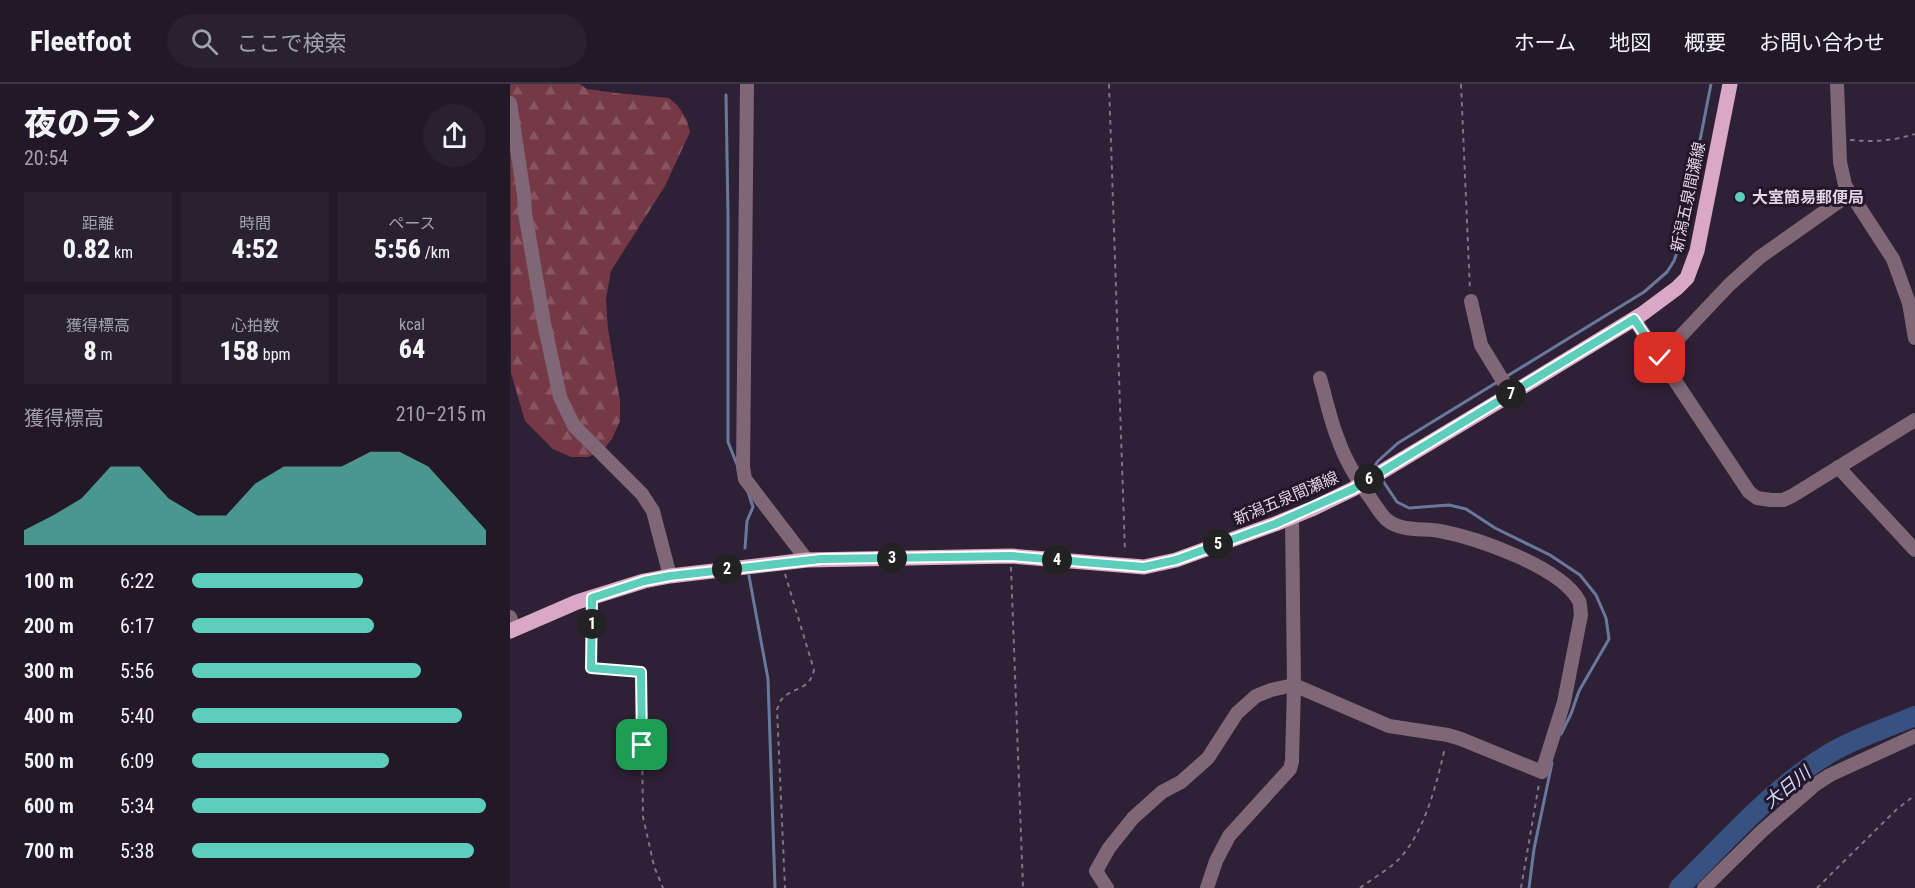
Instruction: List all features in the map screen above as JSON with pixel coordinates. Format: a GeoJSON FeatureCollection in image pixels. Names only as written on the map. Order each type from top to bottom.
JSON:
{"type":"FeatureCollection","features":[{"type":"Feature","properties":{"kind":"main road","name":"新潟五泉間瀬線"},"geometry":{"type":"LineString","coordinates":[[511,626],[644,581],[807,560],[1011,556],[1144,567],[1176,560],[1292,517],[1361,484],[1634,319],[1677,288],[1686,278],[1697,251],[1730,84]]}},
{"type":"Feature","properties":{"kind":"street"},"geometry":{"type":"LineString","coordinates":[[747,84],[743,467],[746,479],[807,560]]}},
{"type":"Feature","properties":{"kind":"street"},"geometry":{"type":"LineString","coordinates":[[1837,84],[1840,162],[1845,185],[1893,259],[1910,303],[1915,338]]}},
{"type":"Feature","properties":{"kind":"street"},"geometry":{"type":"LineString","coordinates":[[510,103],[527,224],[544,323],[560,397],[574,426],[642,494],[653,511],[670,576]]}},
{"type":"Feature","properties":{"kind":"street"},"geometry":{"type":"LineString","coordinates":[[1660,358],[1729,285],[1760,257],[1851,193]]}},
{"type":"Feature","properties":{"kind":"street"},"geometry":{"type":"LineString","coordinates":[[1471,301],[1481,345],[1511,394]]}},
{"type":"Feature","properties":{"kind":"street"},"geometry":{"type":"LineString","coordinates":[[1634,319],[1749,492],[1758,498],[1782,500],[1792,496],[1915,420]]}},
{"type":"Feature","properties":{"kind":"street"},"geometry":{"type":"LineString","coordinates":[[1107,888],[1096,871],[1109,848],[1133,818],[1162,792],[1181,782],[1208,758],[1237,713],[1256,696],[1271,690],[1294,685],[1389,726],[1448,735],[1542,772],[1564,702],[1581,615],[1580,602],[1560,580],[1544,568],[1495,547],[1478,540],[1438,530],[1409,529],[1392,524],[1385,519],[1361,484],[1338,440],[1320,378]]}},
{"type":"Feature","properties":{"kind":"street"},"geometry":{"type":"LineString","coordinates":[[1838,466],[1915,550]]}},
{"type":"Feature","properties":{"kind":"street"},"geometry":{"type":"LineString","coordinates":[[1207,888],[1216,861],[1229,836],[1290,769],[1292,761],[1294,685],[1292,517]]}},
{"type":"Feature","properties":{"kind":"street"},"geometry":{"type":"LineString","coordinates":[[1704,888],[1762,831],[1816,784],[1830,775],[1915,736]]}},
{"type":"Feature","properties":{"kind":"path"},"geometry":{"type":"LineString","coordinates":[[1461,84],[1471,301]]}},
{"type":"Feature","properties":{"kind":"path"},"geometry":{"type":"LineString","coordinates":[[1109,86],[1125,566]]}},
{"type":"Feature","properties":{"kind":"path"},"geometry":{"type":"LineString","coordinates":[[1839,139],[1871,142],[1915,134]]}},
{"type":"Feature","properties":{"kind":"path"},"geometry":{"type":"LineString","coordinates":[[1011,556],[1023,888]]}},
{"type":"Feature","properties":{"kind":"path"},"geometry":{"type":"LineString","coordinates":[[781,563],[814,670],[812,679],[805,686],[782,699],[777,709],[785,888]]}},
{"type":"Feature","properties":{"kind":"path"},"geometry":{"type":"LineString","coordinates":[[592,598],[591,668],[641,672],[644,817],[654,866],[663,888]]}},
{"type":"Feature","properties":{"kind":"path"},"geometry":{"type":"LineString","coordinates":[[1360,888],[1396,862],[1410,844],[1434,792],[1448,735]]}},
{"type":"Feature","properties":{"kind":"path"},"geometry":{"type":"LineString","coordinates":[[1521,888],[1542,772]]}},
{"type":"Feature","properties":{"kind":"path"},"geometry":{"type":"LineString","coordinates":[[1817,888],[1896,810],[1915,795]]}},
{"type":"Feature","properties":{"kind":"green space"},"geometry":{"type":"Polygon","coordinates":[[[510,84],[580,84],[587,89],[669,98],[678,106],[687,120],[690,132],[665,186],[611,271],[606,299],[608,329],[620,401],[620,421],[612,439],[603,450],[588,457],[571,457],[553,449],[525,421],[511,373],[510,84]]]}},
{"type":"Feature","properties":{"kind":"waterway"},"geometry":{"type":"LineString","coordinates":[[1504,378],[1644,292],[1667,272],[1674,261],[1680,243],[1711,84]]}},
{"type":"Feature","properties":{"kind":"waterway"},"geometry":{"type":"LineString","coordinates":[[726,95],[728,442],[738,467]]}},
{"type":"Feature","properties":{"kind":"waterway"},"geometry":{"type":"LineString","coordinates":[[1376,470],[1374,467],[1378,461],[1398,443],[1499,381]]}},
{"type":"Feature","properties":{"kind":"waterway"},"geometry":{"type":"LineString","coordinates":[[1381,478],[1397,502],[1409,508],[1449,505],[1466,509],[1495,528],[1550,555],[1580,575],[1596,595],[1606,618],[1609,639],[1579,691],[1561,734]]}},
{"type":"Feature","properties":{"kind":"waterway"},"geometry":{"type":"LineString","coordinates":[[745,548],[747,521],[753,507],[748,492]]}},
{"type":"Feature","properties":{"kind":"waterway"},"geometry":{"type":"LineString","coordinates":[[749,576],[768,679],[775,888]]}},
{"type":"Feature","properties":{"kind":"waterway","name":"大日川"},"geometry":{"type":"LineString","coordinates":[[1679,888],[1769,799],[1809,767],[1851,742],[1915,716]]}},
{"type":"Feature","properties":{"kind":"waterway"},"geometry":{"type":"LineString","coordinates":[[1529,888],[1534,849],[1552,763]]}},
{"type":"Feature","properties":{"kind":"place","name":"大室簡易郵便局"},"geometry":{"type":"Point","coordinates":[1740,197]}},
{"type":"Feature","properties":{"kind":"route"},"geometry":{"type":"LineString","coordinates":[[642,745],[641,672],[591,668],[592,598],[644,581],[670,576],[821,559],[1011,556],[1144,567],[1176,560],[1275,524],[1353,489],[1630,320],[1634,319],[1660,358]]}}]}
